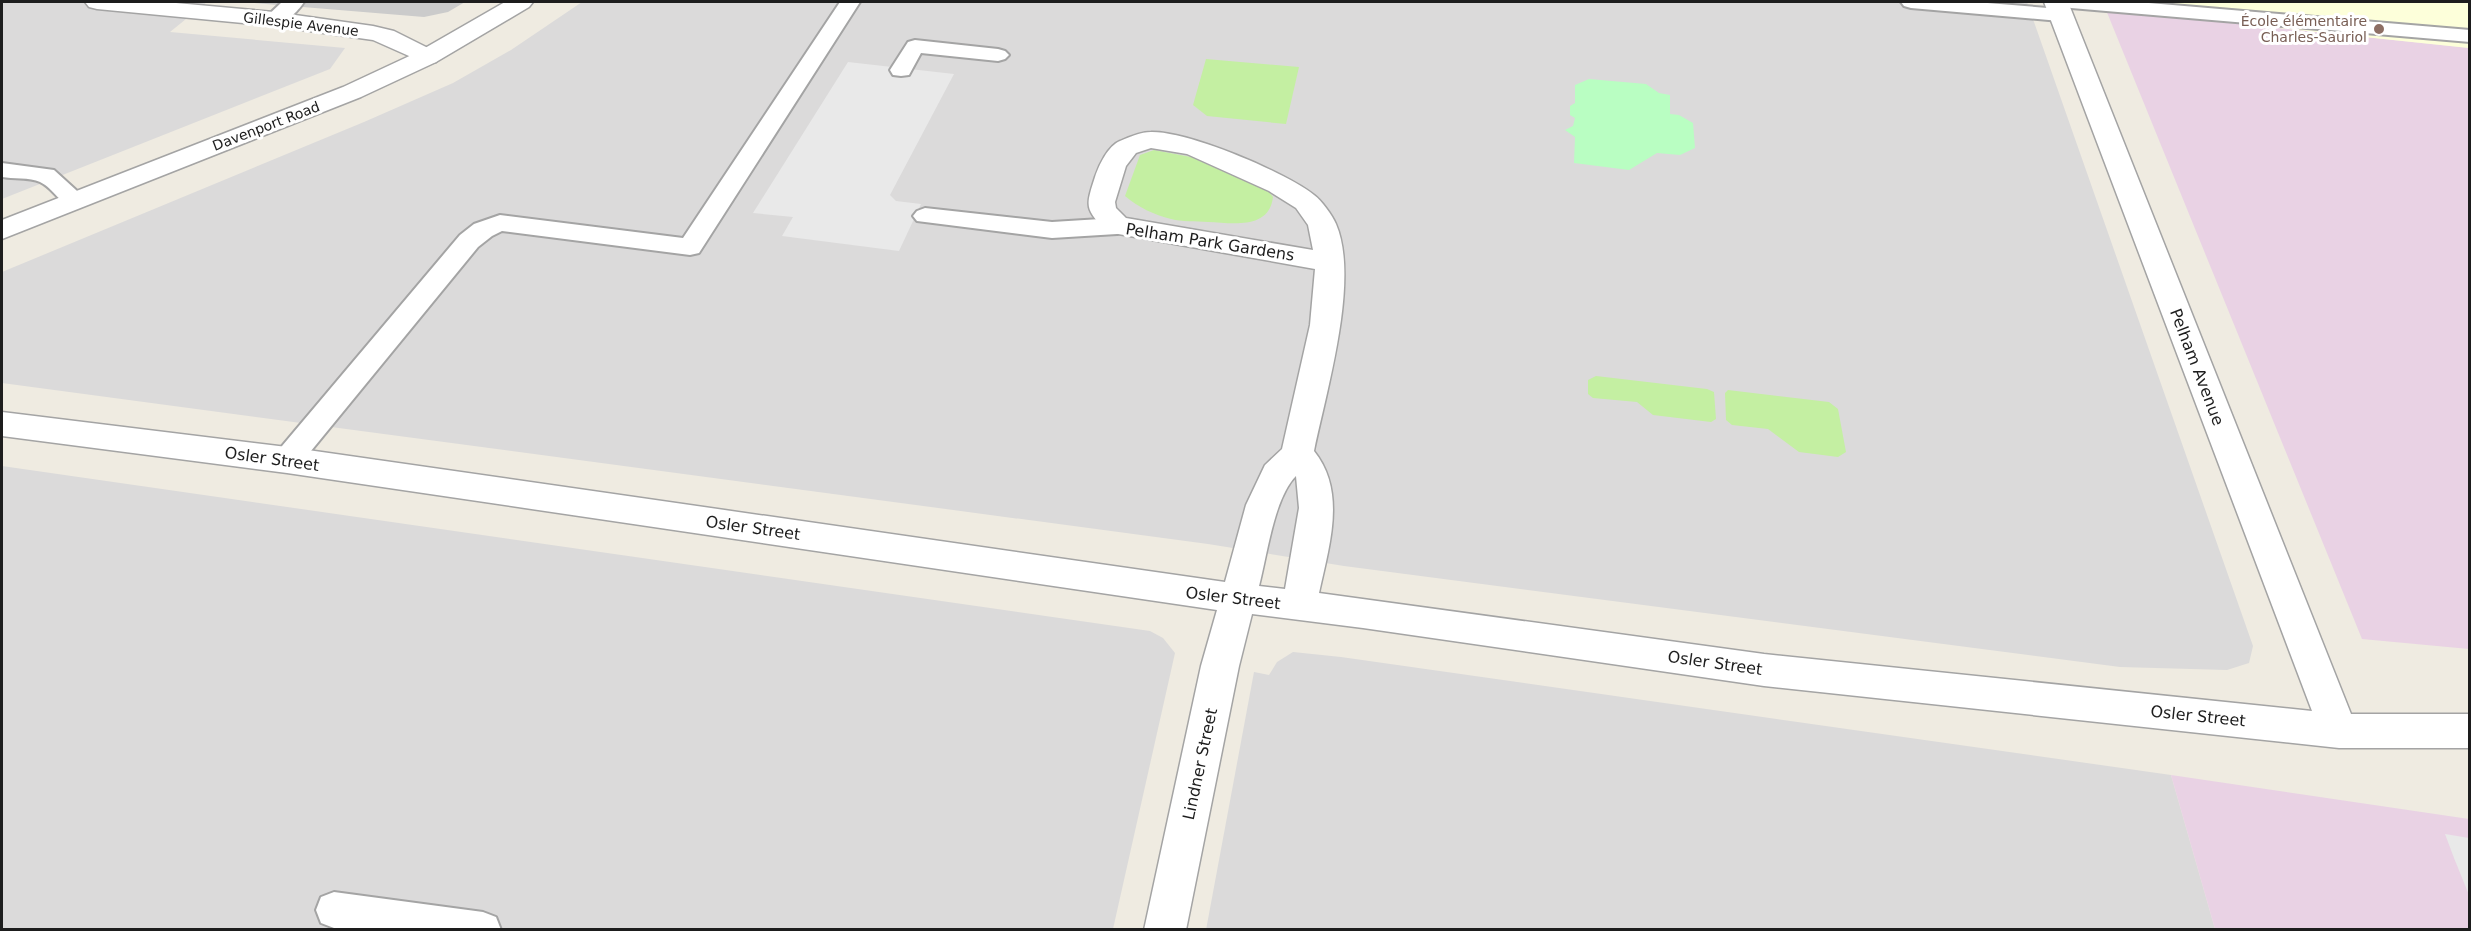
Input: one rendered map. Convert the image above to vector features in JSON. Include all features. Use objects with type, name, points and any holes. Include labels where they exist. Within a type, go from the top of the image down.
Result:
[{"type":"street","name":"Gillespie Avenue","points":[[97,2],[274,19],[373,33],[385,36],[428,57]]},
{"type":"street","name":"Davenport Road","points":[[2,230],[352,92],[428,57],[521,2]]},
{"type":"street","name":"Pelham Avenue","points":[[2062,6],[2339,731]]},
{"type":"street","name":"Pelham Park Gardens","points":[[1297,454],[1325,325],[1330,262],[1322,224],[1306,202],[1279,185],[1206,153],[1166,141],[1149,140],[1127,147],[1113,164],[1101,202],[1103,211],[1117,226],[1330,262]]},
{"type":"street","name":"Osler Street","points":[[2,424],[287,460],[1239,599],[1764,670],[2339,731],[2469,732]]},
{"type":"street","points":[[1239,599],[1266,496],[1277,474],[1297,454],[1309,468],[1315,483],[1315,520],[1299,606]]},
{"type":"street","name":"Lindner Street","points":[[1165,930],[1220,666],[1239,599]]},
{"type":"lane","points":[[274,19],[294,2]]},
{"type":"lane","points":[[287,460],[469,241],[483,230],[500,224],[690,247],[850,2]]},
{"type":"lane","points":[[1911,2],[2062,6],[2469,36]]},
{"type":"lane","points":[[901,70],[915,46],[998,55]]},
{"type":"lane","points":[[2,170],[46,175],[75,200]]},
{"type":"lane","points":[[925,216],[1052,230],[1117,226]]},
{"type":"lane","points":[[334,910],[483,930]]},
{"type":"shaded area","points":[[2,2],[207,2],[170,32],[345,48],[330,69],[2,199]]},
{"type":"shaded area","points":[[243,2],[465,2],[448,12],[424,17]]},
{"type":"shaded area","points":[[582,2],[2027,2],[2253,646],[2249,663],[2227,670],[2120,667],[1344,566],[1208,544],[2,383],[2,272],[453,83],[511,50]]},
{"type":"shaded area","name":"École élémentaire Charles-Sauriol","points":[[2103,2],[2469,2],[2469,48],[2107,10]]},
{"type":"shaded area","points":[[2106,10],[2469,48],[2469,649],[2362,639]]},
{"type":"shaded area","points":[[848,62],[954,74],[890,195],[896,201],[921,204],[899,251],[782,236],[793,217],[753,213]]},
{"type":"shaded area","points":[[2,466],[1150,631],[1163,638],[1175,653],[1113,929],[2,930]]},
{"type":"shaded area","points":[[1293,652],[2171,775],[2215,929],[1206,930],[1254,672],[1269,675],[1277,662]]},
{"type":"shaded area","points":[[2171,775],[2469,819],[2469,929],[2215,929]]},
{"type":"shaded area","points":[[2445,834],[2469,838],[2469,895],[2454,858]]},
{"type":"green space","points":[[1206,59],[1299,67],[1286,124],[1207,116],[1193,105]]},
{"type":"green space","points":[[1589,79],[1646,84],[1659,93],[1670,95],[1670,114],[1679,115],[1693,123],[1695,148],[1680,155],[1657,153],[1629,170],[1574,163],[1575,137],[1565,130],[1573,126],[1575,118],[1570,115],[1570,106],[1575,103],[1575,85]]},
{"type":"green space","points":[[1154,150],[1191,157],[1269,192],[1273,197],[1270,208],[1257,220],[1238,223],[1180,221],[1146,210],[1125,196],[1140,155]]},
{"type":"green space","points":[[1596,376],[1707,389],[1714,392],[1716,419],[1711,422],[1653,415],[1637,402],[1593,398],[1588,394],[1588,380]]},
{"type":"green space","points":[[1728,390],[1829,402],[1838,409],[1846,452],[1838,457],[1799,452],[1768,429],[1732,425],[1726,420],[1725,393]]},
{"type":"place","name":"École élémentaire Charles-Sauriol","points":[[2379,29]]}]
